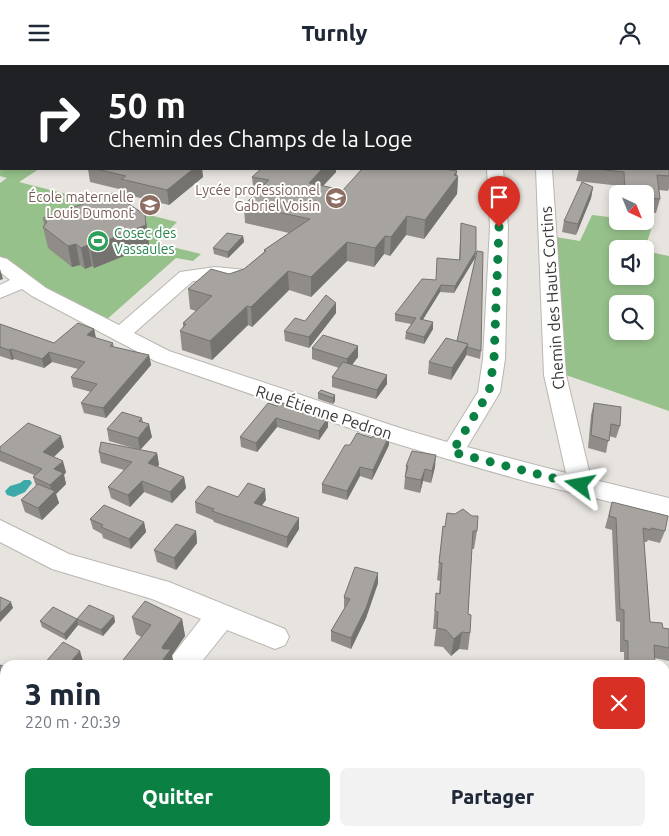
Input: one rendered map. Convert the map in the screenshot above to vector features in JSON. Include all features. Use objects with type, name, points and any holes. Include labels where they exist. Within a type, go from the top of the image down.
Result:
[{"type":"street","points":[[452,452],[489,392],[493,368],[499,227],[495,170]]},
{"type":"street","name":"Chemin des Hauts Cortins","points":[[544,170],[555,375],[558,396],[578,467],[580,485]]},
{"type":"street","name":"Rue Étienne Pedron","points":[[0,263],[38,292],[162,357],[370,427],[452,452],[669,507]]},
{"type":"street","points":[[120,335],[186,276],[209,273],[239,274]]},
{"type":"street","points":[[0,293],[23,281]]},
{"type":"street","points":[[0,530],[61,562],[159,590],[275,637]]},
{"type":"street","points":[[186,660],[222,615]]},
{"type":"green space","points":[[0,170],[37,170],[19,182],[177,222],[156,243],[201,254],[193,261],[176,258],[105,321],[15,273],[0,261],[0,183],[7,178],[0,176]]},
{"type":"green space","points":[[592,215],[609,217],[609,230],[651,230],[648,240],[609,240],[609,285],[654,285],[654,253],[669,256],[669,411],[566,375],[556,237],[580,241]]},
{"type":"water","points":[[24,480],[30,480],[32,483],[25,492],[14,497],[7,495],[5,491],[10,486]]},
{"type":"building","points":[[100,170],[192,170],[167,190],[121,179],[126,176]]},
{"type":"building","points":[[260,170],[321,170],[309,183],[343,190],[361,170],[451,170],[457,171],[454,175],[458,176],[425,220],[407,216],[391,237],[385,236],[375,248],[347,242],[311,277],[288,271],[251,307],[247,306],[210,341],[180,331],[186,324],[183,323],[212,296],[188,289],[211,269],[229,274],[244,269],[266,251],[264,250],[310,219],[244,205],[269,180],[252,177]]},
{"type":"building","points":[[606,170],[669,170],[669,176],[657,175],[660,199],[654,199],[654,185],[625,185],[624,172]]},
{"type":"building","points":[[582,182],[593,187],[578,224],[564,221]]},
{"type":"building","points":[[113,193],[145,215],[146,225],[90,247],[88,245],[81,248],[76,244],[68,246],[43,227],[47,222],[43,218]]},
{"type":"building","points":[[461,223],[476,227],[476,251],[455,286],[441,285],[420,319],[433,322],[424,337],[406,332],[416,318],[395,314],[422,279],[436,280],[437,258],[460,260]]},
{"type":"building","points":[[227,233],[243,236],[228,252],[213,248]]},
{"type":"building","points":[[477,251],[483,252],[481,351],[467,347],[468,344],[457,341]]},
{"type":"building","points":[[326,295],[336,303],[309,337],[284,331],[295,318],[305,321]]},
{"type":"building","points":[[78,323],[94,329],[87,335],[113,343],[110,346],[149,355],[103,408],[81,403],[97,384],[71,377],[85,362],[49,352],[42,359],[0,347],[0,324],[54,343]]},
{"type":"building","points":[[323,335],[358,346],[347,359],[312,348]]},
{"type":"building","points":[[446,338],[468,344],[452,368],[429,362]]},
{"type":"building","points":[[343,362],[387,375],[377,390],[332,377]]},
{"type":"building","points":[[321,390],[335,395],[333,398],[318,393]]},
{"type":"building","points":[[268,403],[277,406],[283,403],[303,410],[306,406],[320,411],[317,415],[328,418],[319,431],[276,418],[256,443],[240,437]]},
{"type":"building","points":[[594,403],[621,407],[620,426],[611,424],[609,441],[591,435]]},
{"type":"building","points":[[122,412],[142,418],[139,421],[149,424],[138,438],[107,429]]},
{"type":"building","points":[[28,423],[61,436],[43,452],[63,461],[54,469],[63,473],[50,485],[33,477],[42,469],[0,451],[0,447]]},
{"type":"building","points":[[376,432],[389,436],[373,470],[360,467],[347,491],[322,484],[345,445],[350,445],[357,433],[372,438]]},
{"type":"building","points":[[101,442],[157,453],[148,463],[184,477],[170,492],[142,481],[128,495],[108,487],[132,462],[99,452]]},
{"type":"building","points":[[412,451],[436,455],[432,471],[425,469],[421,480],[405,477],[408,466],[406,466]]},
{"type":"building","points":[[248,483],[265,489],[254,503],[299,518],[287,537],[212,511],[214,509],[195,502],[208,486],[238,497]]},
{"type":"building","points":[[38,484],[55,491],[38,508],[21,500]]},
{"type":"building","points":[[612,502],[668,516],[665,531],[643,528],[650,622],[662,623],[663,628],[669,629],[669,648],[654,645],[655,660],[628,660],[628,641],[624,640],[624,610],[620,609],[616,518],[609,516]]},
{"type":"building","points":[[104,505],[144,522],[129,539],[101,527],[103,525],[90,519]]},
{"type":"building","points":[[463,509],[472,516],[478,516],[477,531],[473,531],[468,614],[471,615],[470,633],[462,632],[454,639],[446,630],[437,628],[438,612],[435,611],[436,593],[440,594],[442,563],[439,563],[443,526],[445,527],[447,513],[455,514]]},
{"type":"building","points":[[176,524],[196,531],[174,558],[154,550]]},
{"type":"building","points":[[355,567],[378,573],[366,608],[351,638],[331,631],[350,599],[344,597]]},
{"type":"building","points":[[0,597],[11,602],[0,613]]},
{"type":"building","points":[[145,601],[182,619],[162,647],[163,649],[171,649],[163,660],[123,660],[151,625],[132,617]]},
{"type":"building","points":[[89,605],[114,616],[101,630],[77,619]]},
{"type":"building","points":[[53,607],[77,619],[64,634],[40,621]]},
{"type":"building","points":[[63,642],[80,651],[72,660],[47,660]]},
{"type":"place","name":"Lycée professionnel Gabriel Voisin","points":[[336,198]]},
{"type":"place","name":"École maternelle Louis Dumont","points":[[150,205]]},
{"type":"place","name":"Cosec des Vassaules","points":[[98,241]]},
{"type":"route","points":[[499,227],[494,359],[489,392],[452,452],[580,485]]}]
